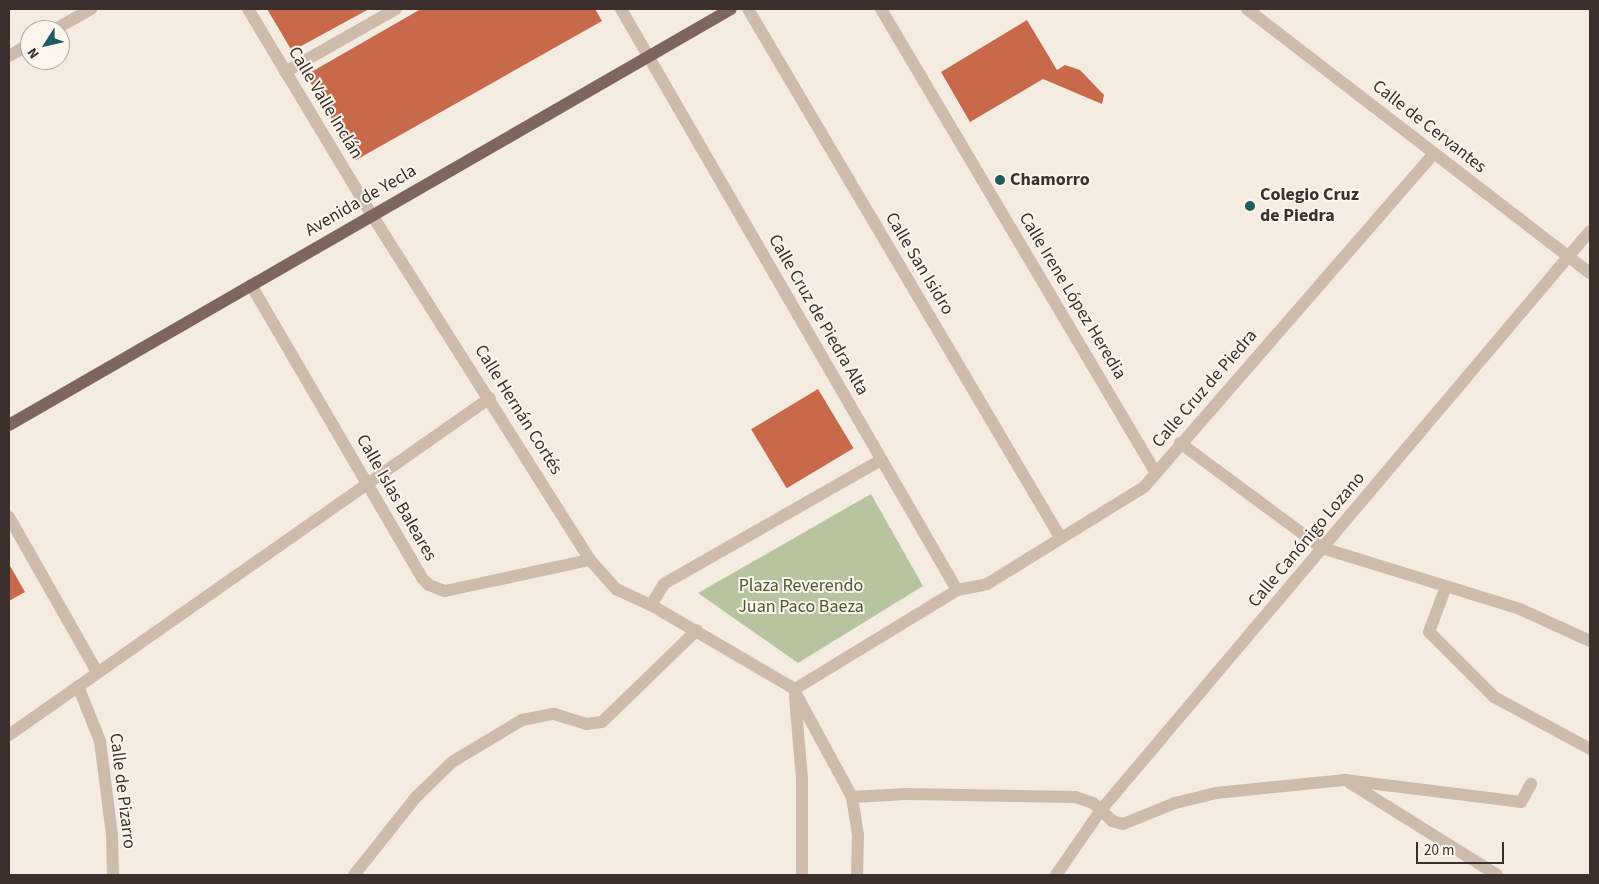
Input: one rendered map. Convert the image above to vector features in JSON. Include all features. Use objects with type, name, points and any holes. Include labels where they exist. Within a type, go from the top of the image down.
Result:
[{"type":"main road","name":"Avenida de Yecla","points":[[9,425],[731,9]]},
{"type":"street","points":[[70,21],[91,9]]},
{"type":"street","name":"Calle Valle Inclán","points":[[248,9],[372,215]]},
{"type":"street","points":[[286,72],[396,9]]},
{"type":"street","name":"Calle Cruz de Piedra Alta","points":[[621,9],[957,590]]},
{"type":"street","name":"Calle San Isidro","points":[[748,9],[1060,537]]},
{"type":"street","name":"Calle Irene López Heredia","points":[[881,9],[1156,473]]},
{"type":"street","name":"Calle de Cervantes","points":[[1247,9],[1590,273]]},
{"type":"street","points":[[9,56],[20,50]]},
{"type":"street","name":"Calle Cruz de Piedra","points":[[957,590],[987,584],[1060,537],[1144,487],[1180,443],[1434,153]]},
{"type":"street","name":"Calle Hernán Cortés","points":[[372,215],[490,398],[590,560],[616,589],[651,605]]},
{"type":"street","name":"Calle Canónigo Lozano","points":[[1056,875],[1101,810],[1590,231]]},
{"type":"street","name":"Calle Islas Baleares","points":[[251,285],[422,578],[436,590],[445,591],[590,560]]},
{"type":"street","points":[[9,735],[490,398]]},
{"type":"street","points":[[1180,443],[1322,548],[1445,589],[1520,609],[1590,641]]},
{"type":"street","points":[[857,875],[858,834],[852,797],[795,691],[697,630],[651,605],[664,584],[881,460]]},
{"type":"street","points":[[9,517],[97,672]]},
{"type":"street","points":[[1445,589],[1429,632],[1494,697],[1590,749]]},
{"type":"street","points":[[795,691],[957,590]]},
{"type":"street","points":[[354,875],[416,797],[452,762],[522,720],[554,714],[586,724],[602,722],[697,630]]},
{"type":"street","name":"Calle de Pizarro","points":[[78,686],[100,740],[112,835],[113,875]]},
{"type":"street","points":[[795,691],[802,779],[802,875]]},
{"type":"street","points":[[1345,780],[1497,875]]},
{"type":"street","points":[[852,797],[907,794],[1075,797],[1093,803],[1112,821],[1123,824],[1175,803],[1216,793],[1345,780],[1521,802],[1531,784]]},
{"type":"green space","name":"Plaza Reverendo Juan Paco Baeza","points":[[871,494],[923,586],[798,663],[698,593]]},
{"type":"building","points":[[267,9],[369,9],[292,51]]},
{"type":"building","points":[[421,9],[595,9],[602,21],[356,160],[306,75]]},
{"type":"building","points":[[1027,20],[1057,70],[1065,65],[1080,70],[1104,95],[1102,104],[1043,79],[970,122],[941,72]]},
{"type":"building","points":[[818,389],[854,448],[787,488],[751,429]]},
{"type":"building","points":[[9,564],[25,592],[9,601]]},
{"type":"place","name":"Chamorro","points":[[1000,180]]},
{"type":"place","name":"Colegio Cruz de Piedra","points":[[1250,206]]}]
